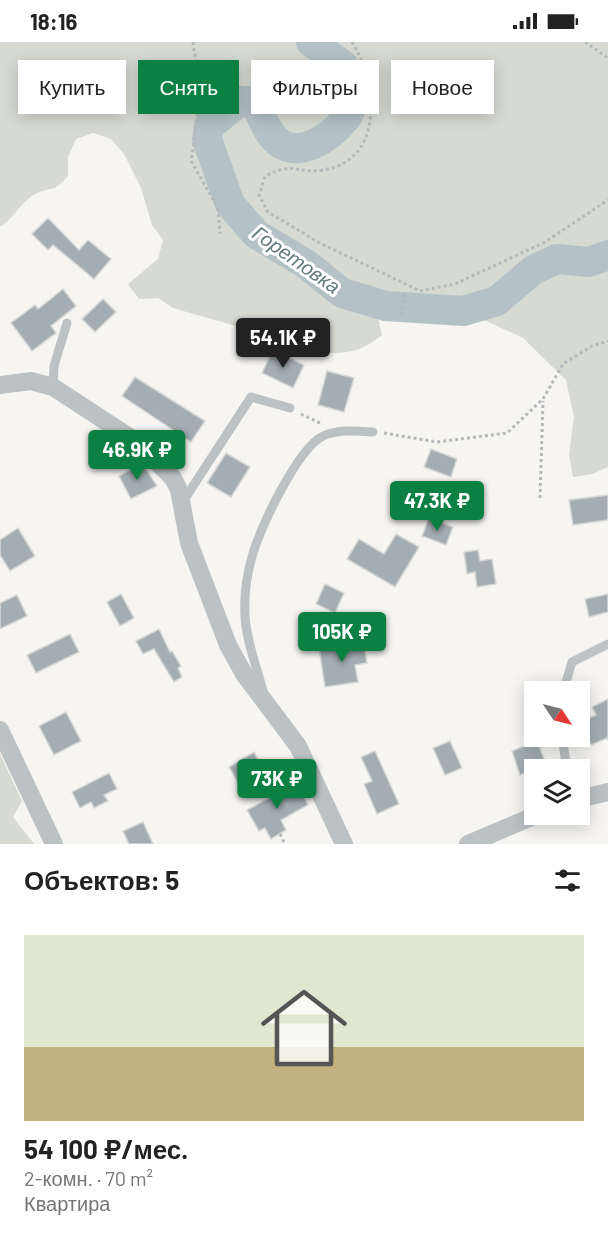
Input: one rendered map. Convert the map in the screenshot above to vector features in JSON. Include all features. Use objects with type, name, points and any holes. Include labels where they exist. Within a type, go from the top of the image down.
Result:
[{"type":"street","points":[[0,385],[31,381],[53,387],[134,440],[173,478],[179,490],[189,543],[228,645],[244,674],[298,746],[344,844]]},
{"type":"street","points":[[0,730],[54,844]]},
{"type":"street","points":[[590,796],[608,792]]},
{"type":"street","points":[[468,844],[524,820]]},
{"type":"lane","points":[[53,387],[54,366],[67,323]]},
{"type":"lane","points":[[181,506],[251,397],[290,408]]},
{"type":"lane","points":[[266,702],[245,617],[251,557],[265,521],[287,479],[310,445],[322,436],[336,432],[373,432]]},
{"type":"lane","points":[[566,681],[572,662],[608,644]]},
{"type":"path","points":[[193,42],[199,82],[197,125],[191,161],[218,208],[220,234]]},
{"type":"path","points":[[352,42],[363,61],[368,78],[368,137],[357,153],[342,163],[322,170],[283,167],[265,176],[260,195],[268,212],[318,242],[420,291],[455,284],[545,242],[608,200]]},
{"type":"path","points":[[585,42],[608,58]]},
{"type":"path","points":[[402,315],[404,293]]},
{"type":"path","points":[[373,432],[437,442],[507,433],[543,399],[563,364],[592,346],[608,341]]},
{"type":"path","points":[[540,498],[543,399]]},
{"type":"path","points":[[290,408],[336,432]]},
{"type":"path","points":[[280,834],[285,844]]},
{"type":"shaded area","points":[[0,42],[608,42],[608,467],[592,474],[573,477],[569,454],[574,417],[566,380],[523,338],[486,321],[378,318],[382,335],[376,340],[358,349],[331,353],[173,308],[158,298],[139,299],[128,284],[158,259],[163,240],[152,225],[141,188],[124,154],[111,139],[93,133],[76,139],[68,157],[68,176],[55,188],[41,191],[30,197],[0,227]]},
{"type":"shaded area","points":[[0,754],[22,801],[13,817],[34,844],[0,844]]},
{"type":"building","points":[[48,218],[79,250],[88,240],[111,259],[94,279],[53,245],[48,250],[32,234]]},
{"type":"building","points":[[63,289],[76,306],[51,326],[56,333],[32,351],[11,323],[35,305],[38,309]]},
{"type":"building","points":[[103,299],[116,312],[95,332],[82,319]]},
{"type":"building","points":[[273,350],[304,365],[293,388],[262,373]]},
{"type":"building","points":[[327,371],[354,378],[344,412],[318,405]]},
{"type":"building","points":[[135,377],[205,421],[191,442],[122,396]]},
{"type":"building","points":[[431,449],[457,459],[451,477],[424,467]]},
{"type":"building","points":[[226,453],[250,467],[231,497],[207,483]]},
{"type":"building","points":[[142,463],[157,486],[131,499],[119,476]]},
{"type":"building","points":[[608,495],[608,520],[573,525],[569,500]]},
{"type":"building","points":[[429,518],[453,527],[446,545],[422,536]]},
{"type":"building","points":[[18,528],[35,556],[10,571],[0,555],[0,540]]},
{"type":"building","points":[[396,534],[419,547],[395,587],[347,559],[359,539],[384,554]]},
{"type":"building","points":[[478,550],[480,561],[492,559],[496,584],[477,587],[475,572],[467,574],[464,552]]},
{"type":"building","points":[[325,584],[344,593],[335,613],[316,604]]},
{"type":"building","points":[[121,594],[134,618],[120,626],[107,602]]},
{"type":"building","points":[[608,594],[608,612],[589,617],[585,599]]},
{"type":"building","points":[[17,595],[27,616],[0,629],[0,603]]},
{"type":"building","points":[[159,629],[170,652],[172,651],[181,666],[178,668],[182,677],[174,682],[154,649],[143,654],[136,641]]},
{"type":"building","points":[[70,634],[79,652],[36,673],[27,655]]},
{"type":"building","points":[[363,640],[367,663],[355,665],[358,682],[325,687],[319,648]]},
{"type":"building","points":[[608,699],[608,740],[607,738],[591,745],[590,718],[596,715],[592,707]]},
{"type":"building","points":[[66,712],[81,741],[54,755],[39,726]]},
{"type":"building","points":[[450,741],[462,768],[445,775],[433,748]]},
{"type":"building","points":[[524,746],[539,747],[544,759],[524,759],[524,773],[520,775],[512,751]]},
{"type":"building","points":[[375,751],[399,804],[377,814],[364,784],[372,781],[361,757]]},
{"type":"building","points":[[254,752],[265,772],[240,786],[229,767]]},
{"type":"building","points":[[109,773],[117,789],[104,795],[108,801],[94,808],[91,802],[80,808],[72,792]]},
{"type":"building","points":[[296,783],[308,805],[281,820],[286,830],[271,839],[265,828],[259,831],[247,810]]},
{"type":"building","points":[[143,822],[153,844],[129,844],[123,831]]},
{"type":"waterway","name":"Горетовка","points":[[311,42],[343,65],[357,92],[346,118],[332,133],[302,148],[283,145],[271,134],[253,101],[240,101],[209,126],[207,139],[230,204],[256,234],[306,264],[342,293],[386,306],[463,311],[497,301],[533,270],[557,259],[589,262],[608,255]]}]
